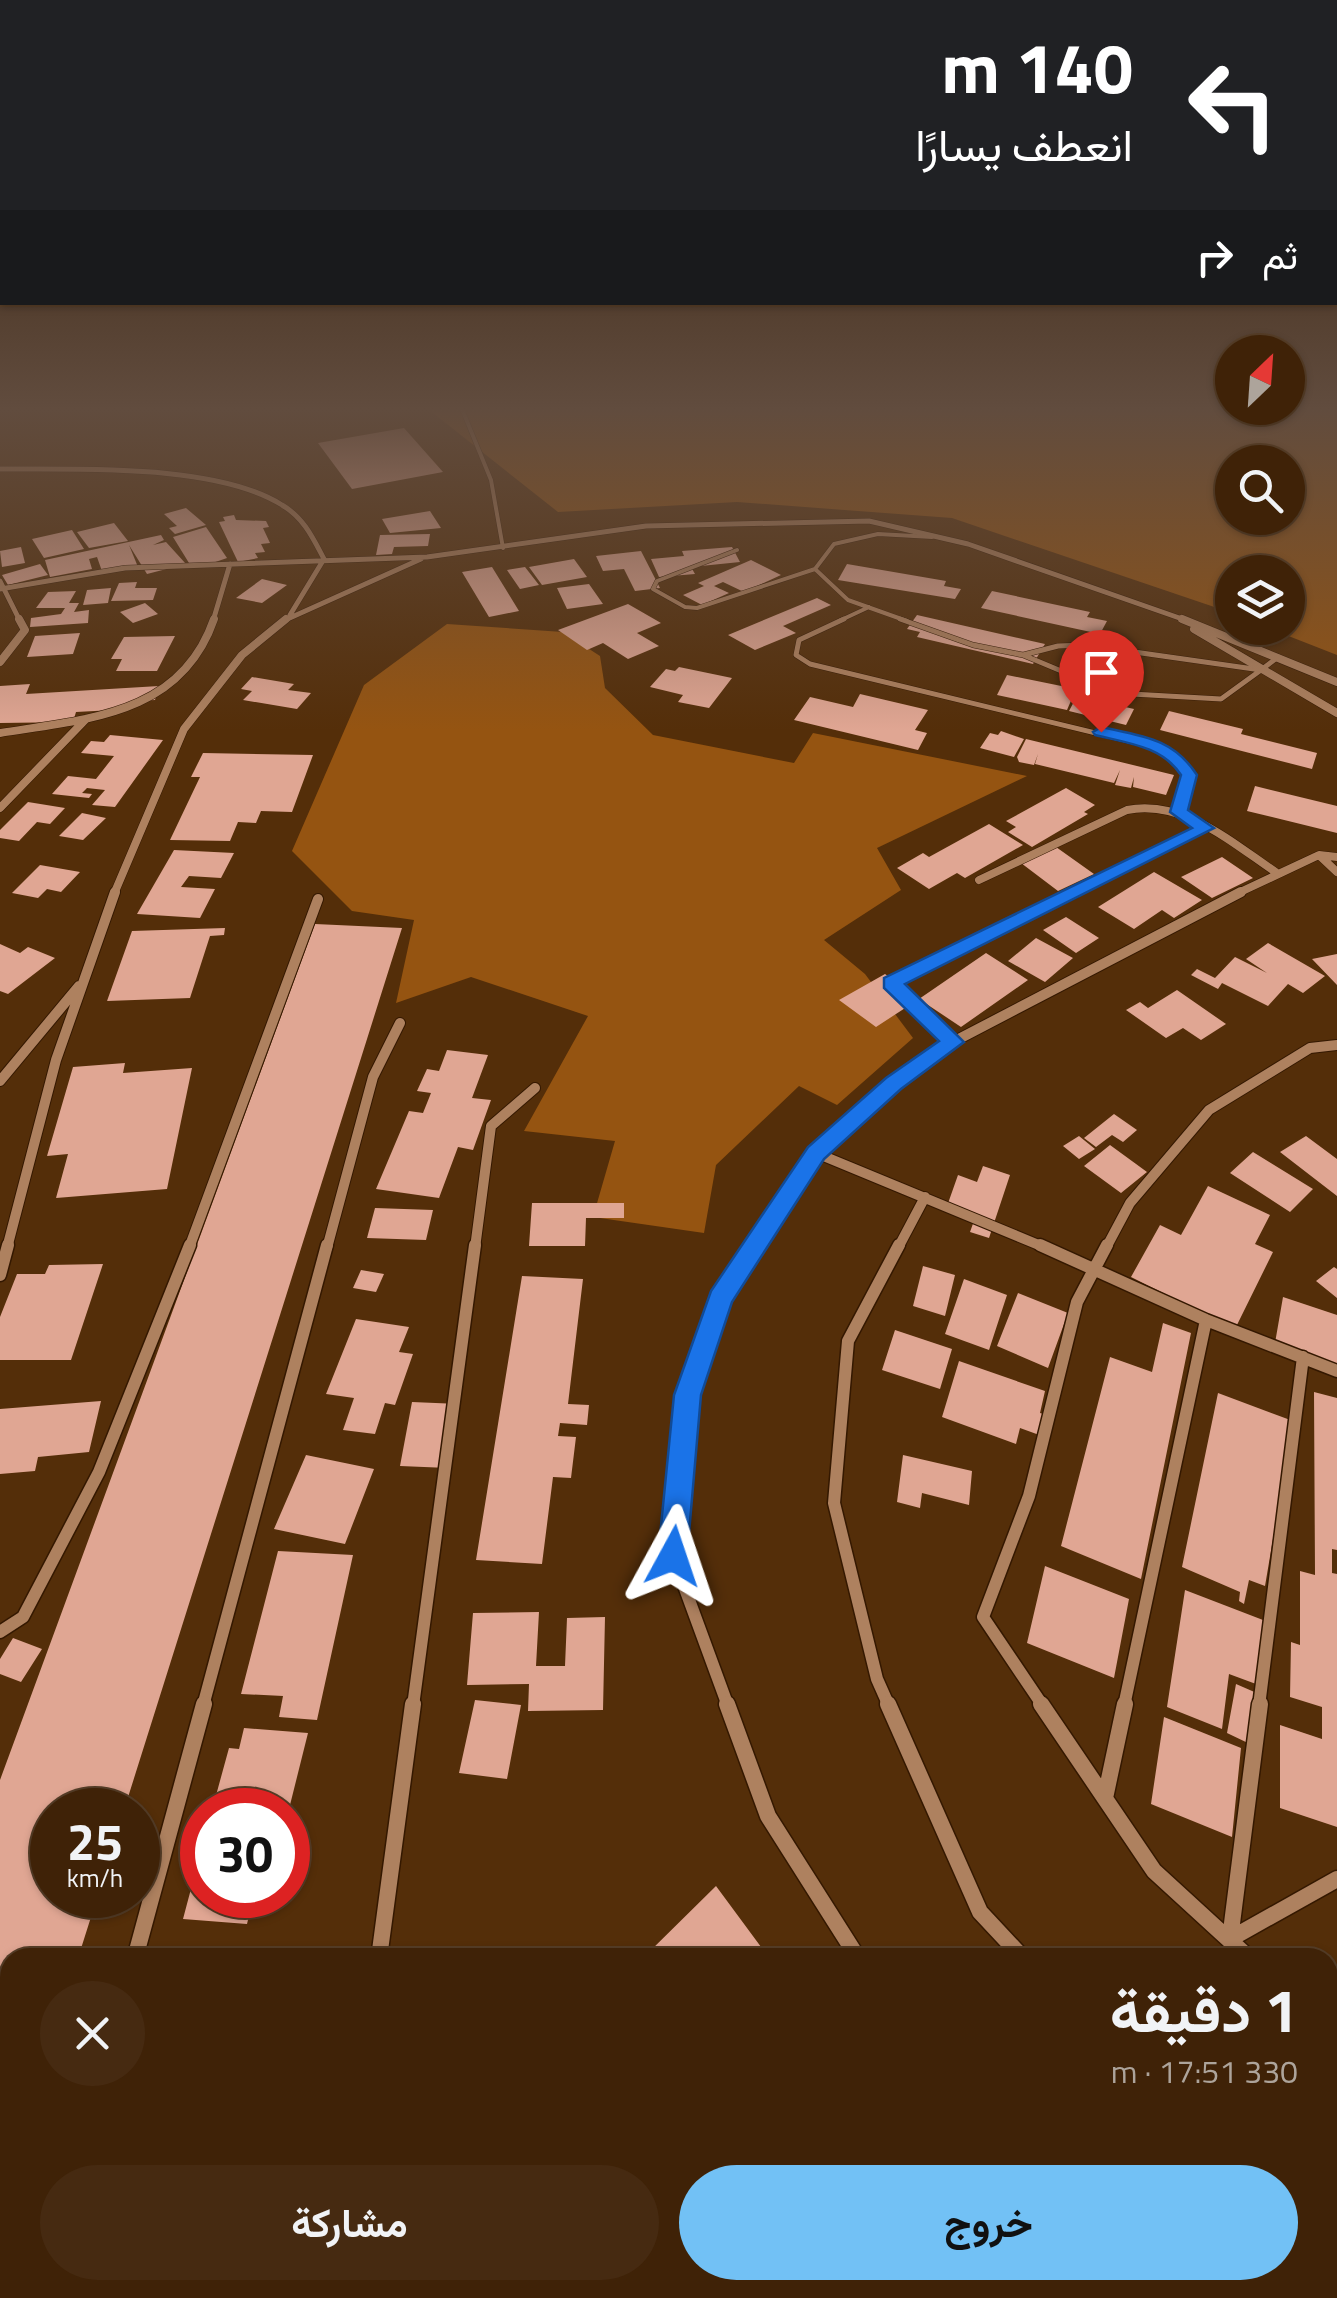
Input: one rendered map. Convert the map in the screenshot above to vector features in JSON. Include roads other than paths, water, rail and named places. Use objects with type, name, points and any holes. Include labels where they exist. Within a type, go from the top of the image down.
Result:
[{"type":"street","points":[[295,516],[304,523],[324,559]]},
{"type":"street","points":[[0,662],[25,630],[2,586],[125,568],[427,557],[646,526],[869,521],[941,538],[1163,610],[1337,713]]},
{"type":"street","points":[[0,1274],[56,1060],[128,856],[184,729],[242,655],[290,616],[427,557]]},
{"type":"street","points":[[290,616],[324,559]]},
{"type":"street","points":[[0,733],[87,718],[144,702],[191,665],[214,614],[230,564]]},
{"type":"street","points":[[1211,635],[1337,682]]},
{"type":"street","points":[[0,808],[87,718]]},
{"type":"street","points":[[979,880],[1134,808],[1151,806],[1179,812],[1277,873]]},
{"type":"street","points":[[953,1042],[891,983],[1206,828]]},
{"type":"street","points":[[1319,855],[1337,872]]},
{"type":"street","points":[[852,1948],[768,1816],[673,1556],[688,1395],[720,1298],[816,1153],[894,1084],[953,1042],[1277,873],[1319,855],[1337,858]]},
{"type":"street","points":[[0,1632],[24,1617],[99,1472],[218,1176],[318,899]]},
{"type":"street","points":[[0,1081],[84,980]]},
{"type":"street","points":[[138,1948],[373,1077],[400,1023]]},
{"type":"street","points":[[1239,1948],[1154,1871],[983,1617],[1028,1496],[1077,1302],[1130,1202],[1210,1110],[1310,1048],[1337,1044]]},
{"type":"street","points":[[380,1948],[490,1126],[535,1088]]},
{"type":"street","points":[[816,1153],[1095,1268],[1206,1320],[1337,1371]]},
{"type":"street","points":[[925,1197],[848,1341],[834,1503],[877,1679],[980,1912],[1013,1948]]},
{"type":"street","points":[[1105,1798],[1206,1320]]},
{"type":"street","points":[[1230,1939],[1303,1357]]},
{"type":"street","points":[[1230,1939],[1337,1879]]},
{"type":"lane","points":[[497,516],[503,548]]},
{"type":"lane","points":[[878,534],[890,526]]},
{"type":"lane","points":[[737,550],[657,580],[653,589],[685,607],[697,608],[814,569],[834,544],[878,534],[941,538]]},
{"type":"lane","points":[[814,569],[848,600],[973,644],[1023,655],[1114,694],[1221,699],[1278,658]]},
{"type":"lane","points":[[869,607],[800,640],[794,650],[796,655],[820,666],[1166,750],[1178,757],[1189,775],[1179,812]]},
{"type":"lane","points":[[1023,655],[1058,646],[1085,646],[1263,670]]}]
